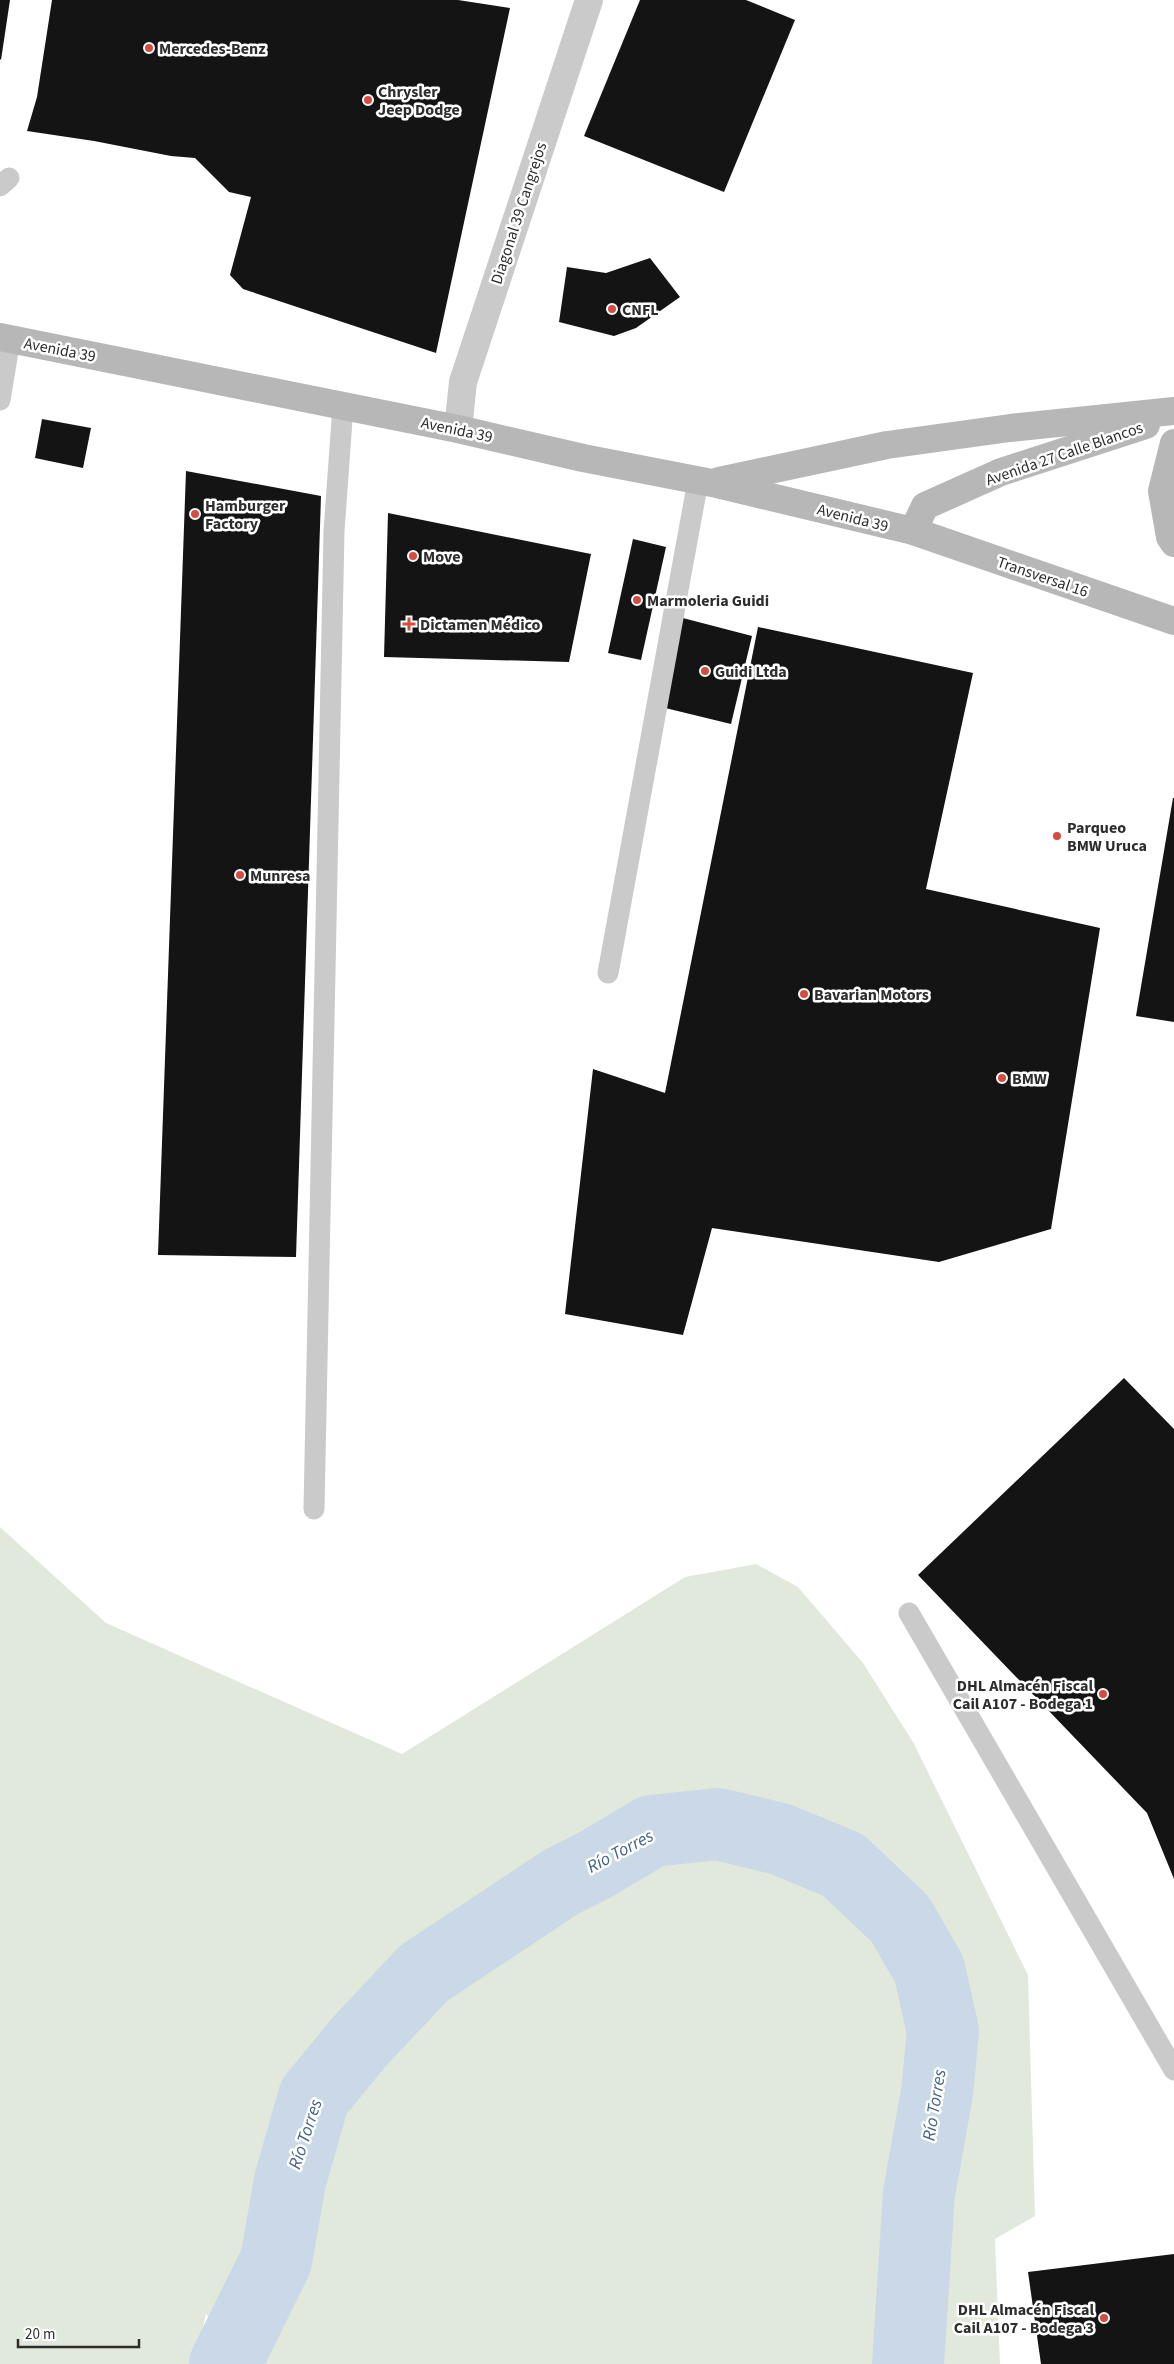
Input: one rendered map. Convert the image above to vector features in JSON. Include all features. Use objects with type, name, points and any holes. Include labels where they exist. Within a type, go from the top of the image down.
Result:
[{"type":"main road","name":"Avenida 39","points":[[5,338],[458,429],[584,458],[705,482],[913,531]]},
{"type":"main road","points":[[705,482],[887,445],[1010,428],[1174,411]]},
{"type":"main road","name":"Avenida 27 Calle Blancos","points":[[913,531],[925,506],[1002,472],[1174,416]]},
{"type":"main road","points":[[1174,443],[1162,491],[1170,537],[1174,543]]},
{"type":"main road","name":"Transversal 16","points":[[913,531],[1174,621]]},
{"type":"street","name":"Diagonal 39 Cangrejos","points":[[458,429],[463,382],[589,0]]},
{"type":"lane","points":[[0,400],[5,338]]},
{"type":"lane","points":[[314,1508],[334,531],[343,406]]},
{"type":"lane","points":[[608,973],[705,482]]},
{"type":"lane","points":[[909,1613],[1174,2070]]},
{"type":"shaded area","points":[[0,1527],[106,1623],[402,1754],[685,1577],[756,1564],[798,1587],[863,1663],[913,1742],[1028,1975],[1035,2216],[995,2239],[1000,2364],[241,2364],[206,2314],[195,2364],[0,2364]]},
{"type":"building","points":[[0,0],[10,0],[1,60],[0,59]]},
{"type":"building","name":"Chrysler Jeep Dodge","points":[[52,0],[458,0],[510,8],[436,353],[243,289],[230,275],[251,197],[229,192],[195,158],[171,156],[94,141],[27,131],[37,97]]},
{"type":"building","points":[[640,0],[746,0],[795,20],[724,192],[584,136]]},
{"type":"building","name":"CNFL","points":[[650,258],[680,297],[636,328],[614,336],[559,322],[567,267],[606,273]]},
{"type":"building","points":[[42,419],[91,428],[83,468],[35,458]]},
{"type":"building","name":"Munresa","points":[[186,471],[321,496],[296,1257],[158,1255]]},
{"type":"building","points":[[388,513],[591,554],[569,662],[384,657]]},
{"type":"building","name":"Marmoleria Guidi","points":[[633,539],[666,547],[641,660],[608,653]]},
{"type":"building","name":"Guidi Ltda","points":[[679,617],[752,636],[731,724],[657,706]]},
{"type":"building","name":"Bavarian Motors","points":[[758,627],[973,673],[926,889],[1100,928],[1051,1229],[939,1262],[712,1228],[683,1335],[565,1314],[593,1069],[665,1093]]},
{"type":"building","points":[[1174,798],[1174,1022],[1136,1016]]},
{"type":"building","name":"DHL Almacén Fiscal Cail A107 - Bodega 1","points":[[1124,1378],[1174,1429],[1174,1879],[1147,1813],[918,1575]]},
{"type":"building","name":"DHL Almacén Fiscal Cail A107 - Bodega 3","points":[[1174,2254],[1174,2364],[1041,2364],[1028,2272]]},
{"type":"waterway","name":"Río Torres","points":[[225,2364],[276,2261],[290,2181],[314,2097],[360,2041],[424,1973],[561,1882],[593,1866],[652,1831],[718,1824],[780,1839],[843,1865],[900,1919],[929,1969],[943,2031],[937,2093],[919,2193],[908,2364]]},
{"type":"place","name":"Mercedes-Benz","points":[[149,48]]},
{"type":"place","name":"Chrysler Jeep Dodge","points":[[368,100]]},
{"type":"place","name":"CNFL","points":[[612,309]]},
{"type":"place","name":"Hamburger Factory","points":[[195,514]]},
{"type":"place","name":"Move","points":[[413,556]]},
{"type":"place","name":"Marmoleria Guidi","points":[[637,600]]},
{"type":"place","name":"Dictamen Médico","points":[[409,624]]},
{"type":"place","name":"Guidi Ltda","points":[[705,671]]},
{"type":"place","name":"Parqueo BMW Uruca","points":[[1057,836]]},
{"type":"place","name":"Munresa","points":[[240,875]]},
{"type":"place","name":"Bavarian Motors","points":[[804,994]]},
{"type":"place","name":"BMW","points":[[1002,1078]]},
{"type":"place","name":"DHL Almacén Fiscal Cail A107 - Bodega 1","points":[[1103,1694]]},
{"type":"place","name":"DHL Almacén Fiscal Cail A107 - Bodega 3","points":[[1104,2318]]}]
